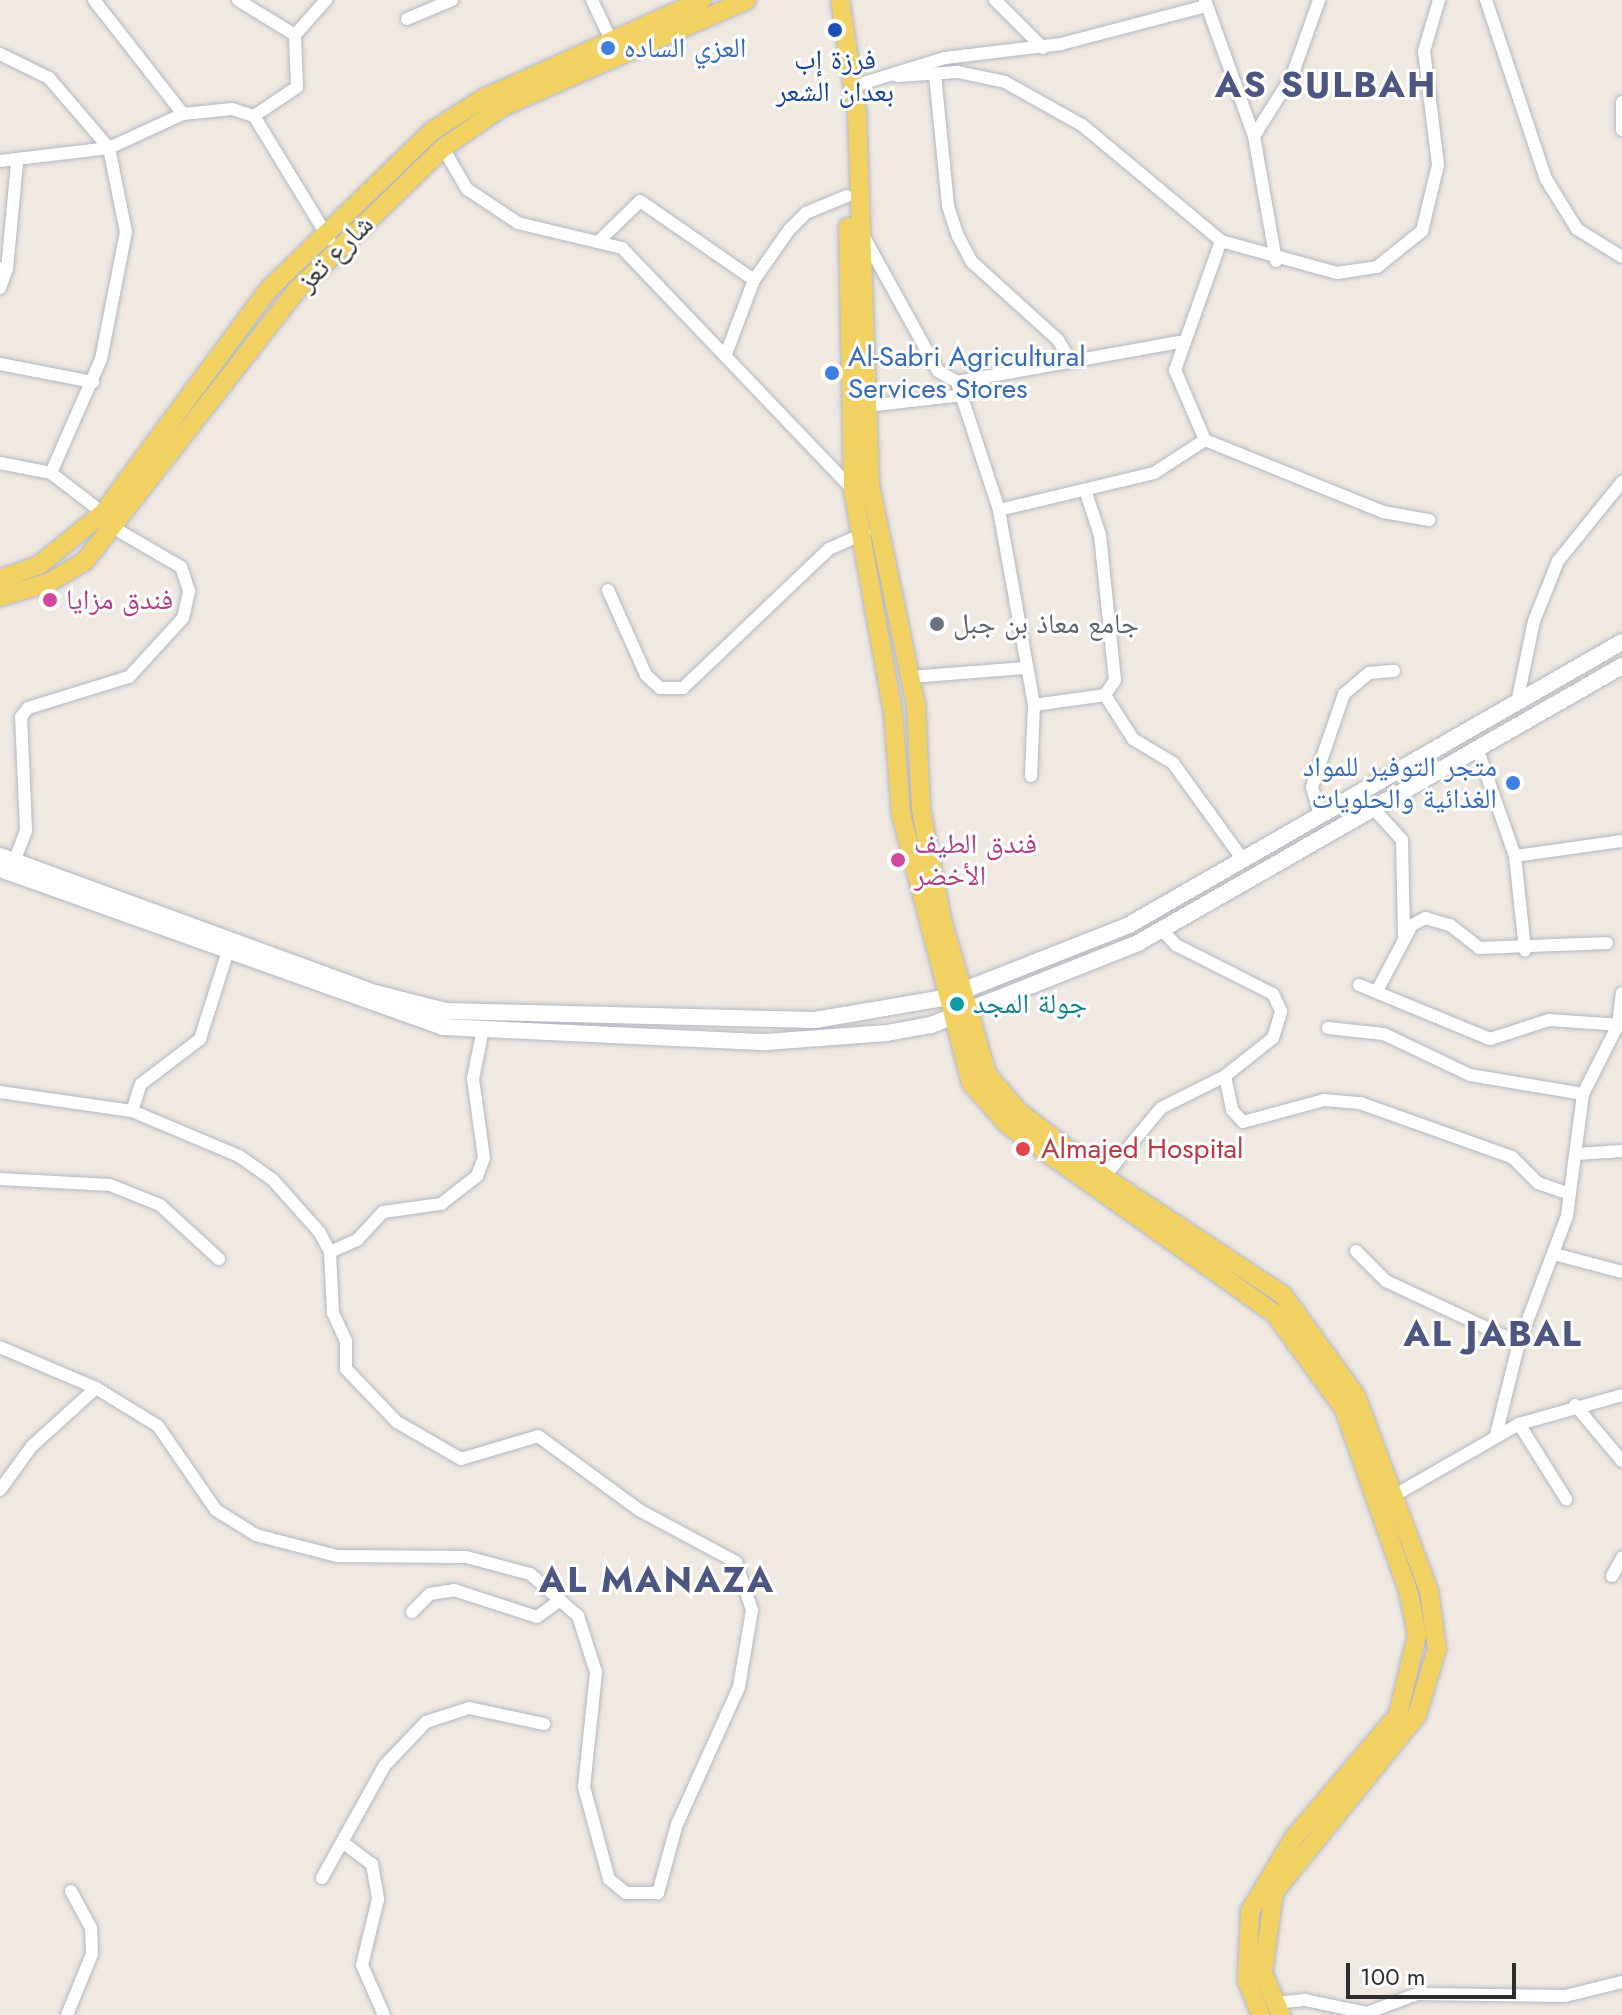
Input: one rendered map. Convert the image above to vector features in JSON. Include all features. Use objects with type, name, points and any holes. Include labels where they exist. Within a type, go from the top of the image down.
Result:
[{"type":"main road","name":"شارع تعز","points":[[0,597],[50,582],[85,561],[108,521],[268,290],[455,115],[610,38],[702,0]]},
{"type":"main road","name":"شارع تعز","points":[[0,579],[39,565],[108,521],[296,291],[443,148],[502,107],[747,0]]},
{"type":"main road","points":[[840,0],[854,86],[870,532],[893,712],[901,814],[957,999],[987,1074],[1000,1093],[1104,1177],[1283,1295],[1356,1396],[1429,1591],[1437,1649],[1417,1715],[1274,1892],[1263,1973],[1273,2011]]},
{"type":"main road","points":[[854,86],[845,116],[853,490],[870,532],[910,677],[921,809],[957,999],[949,1018],[971,1083],[1008,1125],[1275,1314],[1344,1409],[1397,1545],[1417,1635],[1410,1680],[1372,1754],[1293,1839],[1250,1911],[1247,1981],[1273,2011]]},
{"type":"main road","points":[[957,999],[1129,925],[1622,642]]},
{"type":"main road","points":[[5,862],[227,954],[396,1014],[483,1028],[815,1020],[957,999],[1138,943],[1622,666]]},
{"type":"main road","points":[[1534,693],[1544,710]]},
{"type":"main road","points":[[5,862],[375,993],[446,1011],[766,1042],[887,1033],[949,1018]]},
{"type":"main road","points":[[1129,925],[1138,943]]},
{"type":"street","points":[[94,0],[183,114]]},
{"type":"street","points":[[238,0],[295,35]]},
{"type":"street","points":[[0,161],[17,164],[109,148],[183,114],[208,108],[254,116],[297,87],[295,35],[326,0]]},
{"type":"street","points":[[407,19],[452,0]]},
{"type":"street","points":[[592,0],[610,38]]},
{"type":"street","points":[[995,0],[1043,48]]},
{"type":"street","points":[[1254,136],[1292,76],[1319,0]]},
{"type":"street","points":[[897,76],[979,73],[1082,125],[1221,241],[1276,261],[1337,273],[1377,267],[1422,231],[1438,165],[1424,51],[1439,0]]},
{"type":"street","points":[[1486,0],[1546,179],[1577,229],[1622,257]]},
{"type":"street","points":[[854,86],[897,76],[945,58],[1043,48],[1206,2],[1254,136],[1276,261]]},
{"type":"street","points":[[0,67],[0,54],[49,78],[109,148],[126,232],[93,382],[51,473]]},
{"type":"street","points":[[935,75],[958,236],[972,262],[1069,358]]},
{"type":"street","points":[[1622,102],[1622,130]]},
{"type":"street","points":[[254,116],[336,251]]},
{"type":"street","points":[[443,148],[467,189],[518,223],[622,248],[853,490]]},
{"type":"street","points":[[0,288],[17,164]]},
{"type":"street","points":[[726,354],[754,280],[806,213],[847,196]]},
{"type":"street","points":[[599,241],[640,201],[754,280]]},
{"type":"street","points":[[861,231],[938,371],[957,382],[999,510],[1034,705],[1031,776]]},
{"type":"street","points":[[1221,241],[1179,342],[1178,390],[1205,440],[1383,512],[1429,520]]},
{"type":"street","points":[[957,382],[1069,358],[1179,342]]},
{"type":"street","points":[[0,364],[93,382]]},
{"type":"street","points":[[867,406],[962,395]]},
{"type":"street","points":[[999,510],[1154,473],[1205,440]]},
{"type":"street","points":[[0,463],[51,473],[108,521],[181,567],[189,591],[183,618],[129,677],[28,708],[21,717],[26,830],[5,862]]},
{"type":"street","points":[[1517,703],[1534,621],[1558,561],[1622,482]]},
{"type":"street","points":[[1034,705],[1105,695],[1115,680],[1100,535],[1085,490]]},
{"type":"street","points":[[608,590],[646,675],[660,688],[683,688],[829,549],[870,532]]},
{"type":"street","points":[[910,677],[1025,668]]},
{"type":"street","points":[[1321,817],[1312,787],[1344,694],[1369,673],[1394,671]]},
{"type":"street","points":[[1105,695],[1133,739],[1173,763],[1244,861]]},
{"type":"street","points":[[1477,748],[1515,856],[1525,950]]},
{"type":"street","points":[[1373,808],[1402,840],[1403,944]]},
{"type":"street","points":[[1515,856],[1622,841]]},
{"type":"street","points":[[1377,991],[1412,925],[1436,917],[1479,948],[1525,950],[1607,943]]},
{"type":"street","points":[[1104,1177],[1161,1108],[1225,1076],[1273,1038],[1281,1011],[1273,994],[1176,945],[1162,930]]},
{"type":"street","points":[[132,1111],[141,1084],[200,1039],[227,954]]},
{"type":"street","points":[[1359,985],[1490,1039],[1549,1020],[1620,1025]]},
{"type":"street","points":[[1496,1435],[1519,1343],[1554,1254],[1570,1194],[1583,1094],[1620,1025],[1622,993]]},
{"type":"street","points":[[330,1252],[357,1240],[383,1212],[441,1204],[477,1176],[484,1158],[473,1079],[483,1028]]},
{"type":"street","points":[[1328,1028],[1384,1034],[1470,1075],[1583,1094]]},
{"type":"street","points":[[1225,1076],[1232,1110],[1243,1122],[1324,1100],[1360,1103],[1512,1157],[1538,1183],[1570,1194]]},
{"type":"street","points":[[0,1092],[132,1111],[206,1138],[273,1180],[330,1252],[346,1369],[397,1422],[461,1459],[538,1436],[639,1510],[736,1562],[752,1610],[739,1687],[677,1824],[658,1893],[646,1897],[609,1879],[584,1787],[596,1672],[578,1616],[530,1574],[466,1557],[337,1556],[256,1535],[216,1510],[158,1426],[96,1388],[0,1347]]},
{"type":"street","points":[[1576,1154],[1622,1151]]},
{"type":"street","points":[[0,1179],[110,1185],[160,1205],[219,1259]]},
{"type":"street","points":[[1356,1251],[1386,1281],[1519,1343]]},
{"type":"street","points":[[1554,1254],[1622,1272]]},
{"type":"street","points":[[0,1490],[32,1446],[96,1388]]},
{"type":"street","points":[[1395,1495],[1519,1424],[1575,1405],[1622,1395]]},
{"type":"street","points":[[1575,1405],[1622,1461]]},
{"type":"street","points":[[1519,1424],[1566,1499]]},
{"type":"street","points":[[1612,1576],[1622,1558]]},
{"type":"street","points":[[412,1612],[430,1594],[454,1590],[537,1617],[560,1600]]},
{"type":"street","points":[[322,1878],[345,1844],[385,1765],[426,1722],[469,1708],[544,1724]]},
{"type":"street","points":[[345,1844],[372,1864],[378,1899],[362,1965],[384,2015]]},
{"type":"street","points":[[67,2015],[92,1954],[91,1928],[71,1891]]},
{"type":"street","points":[[1273,2011],[1305,2000],[1367,2013],[1417,1994],[1565,1996],[1622,1982]]},
{"type":"place","name":"فرزة إب بعدان الشعر","points":[[835,30]]},
{"type":"place","name":"العزي الساده","points":[[608,48]]},
{"type":"place","name":"Al-Sabri Agricultural Services Stores","points":[[832,373]]},
{"type":"place","name":"فندق مزايا","points":[[50,600]]},
{"type":"place","name":"جامع معاذ بن جبل","points":[[937,624]]},
{"type":"place","name":"متجر التوفير للمواد الغذائية والحلويات","points":[[1513,783]]},
{"type":"place","name":"فندق الطيف الأخضر","points":[[898,860]]},
{"type":"place","name":"جولة المجد","points":[[957,1004]]},
{"type":"place","name":"Almajed Hospital","points":[[1023,1149]]},
{"type":"district","name":"AS SULBAH","points":[[1326,85]]},
{"type":"district","name":"AL JABAL","points":[[1493,1334]]},
{"type":"district","name":"AL MANAZA","points":[[657,1580]]}]
